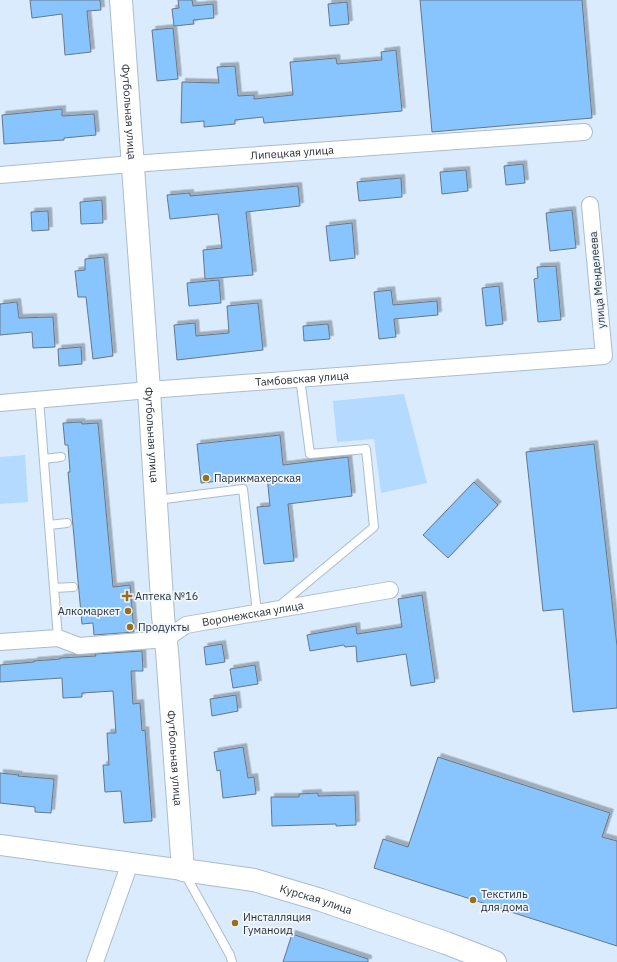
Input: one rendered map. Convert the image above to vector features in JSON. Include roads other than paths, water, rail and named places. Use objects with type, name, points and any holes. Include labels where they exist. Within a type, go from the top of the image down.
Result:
[{"type":"main road","name":"Футбольная улица","points":[[121,0],[149,390],[163,616],[183,870]]},
{"type":"main road","name":"Курская улица","points":[[183,870],[254,880],[321,900],[495,962]]},
{"type":"street","name":"Липецкая улица","points":[[0,176],[132,164],[584,132]]},
{"type":"street","name":"улица Менделеева","points":[[590,204],[604,356]]},
{"type":"street","name":"Тамбовская улица","points":[[0,403],[300,378],[604,356]]},
{"type":"street","name":"Воронежская улица","points":[[166,639],[186,625],[390,590]]},
{"type":"street","points":[[0,642],[58,638],[79,646],[166,639]]},
{"type":"street","name":"Курская улица","points":[[0,845],[183,870]]},
{"type":"street","points":[[95,962],[130,863]]},
{"type":"lane","points":[[275,609],[374,526],[366,450],[310,454],[300,378]]},
{"type":"lane","points":[[39,399],[58,638]]},
{"type":"lane","points":[[44,459],[61,457]]},
{"type":"lane","points":[[156,500],[243,489],[257,612]]},
{"type":"lane","points":[[49,524],[67,523]]},
{"type":"lane","points":[[54,588],[73,587]]},
{"type":"lane","points":[[183,870],[230,955],[232,962]]},
{"type":"place","name":"Парикмахерская","points":[[206,478]]},
{"type":"place","name":"Аптека №16","points":[[127,596]]},
{"type":"place","name":"Алкомаркет","points":[[128,611]]},
{"type":"place","name":"Продукты","points":[[130,627]]},
{"type":"place","name":"Текстиль для дома","points":[[473,900]]},
{"type":"place","name":"Инсталляция Гуманоид","points":[[235,923]]}]
